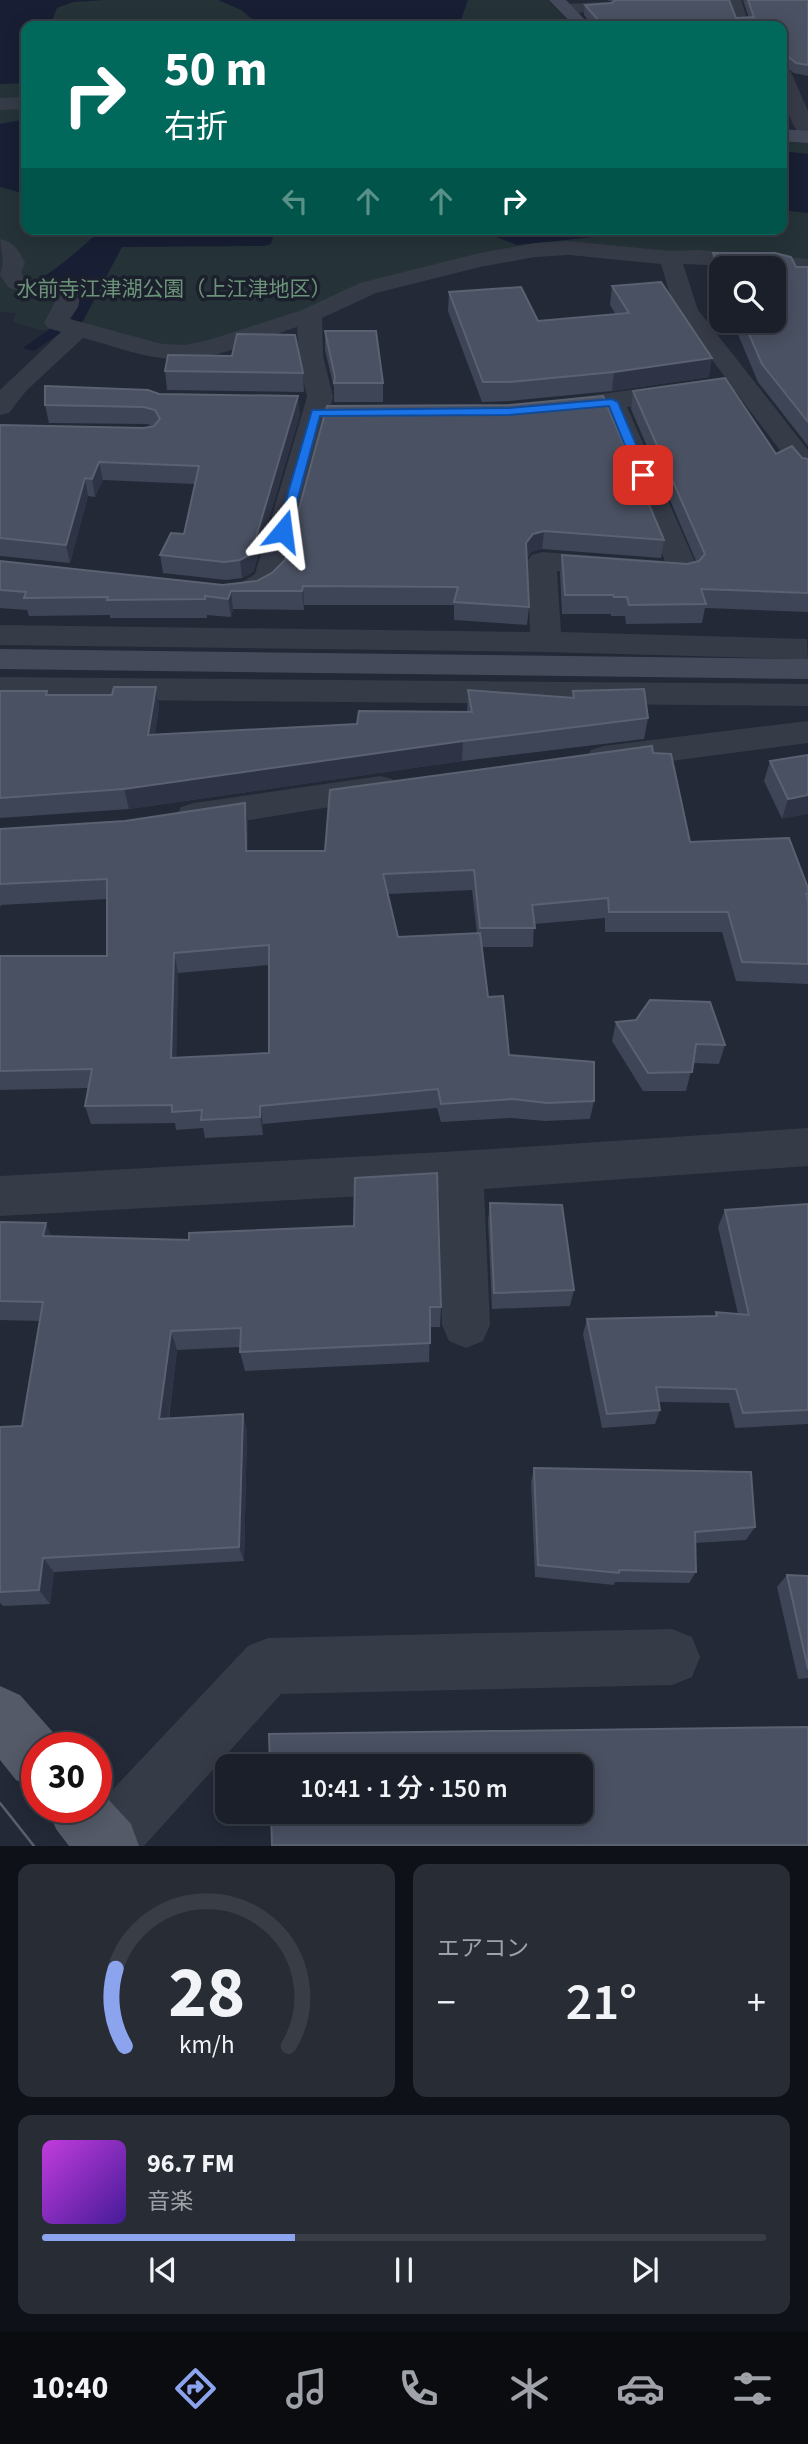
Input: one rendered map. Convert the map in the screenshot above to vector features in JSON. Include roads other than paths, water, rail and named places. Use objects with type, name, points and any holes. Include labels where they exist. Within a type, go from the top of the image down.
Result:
[{"type":"main road","points":[[0,1715],[21,1740]]},
{"type":"street","points":[[733,0],[739,21]]},
{"type":"street","points":[[561,4],[605,6]]},
{"type":"street","points":[[561,4],[578,21]]},
{"type":"street","points":[[787,84],[808,135],[787,135]]},
{"type":"street","points":[[0,104],[21,103]]},
{"type":"street","points":[[0,246],[7,248],[14,264],[10,273],[17,283],[59,292],[68,297],[69,327],[0,407]]},
{"type":"street","points":[[69,327],[161,351],[185,352],[213,347],[310,315],[368,288],[480,260],[535,250],[581,249],[670,258],[722,258],[808,266]]},
{"type":"street","points":[[670,258],[687,311],[806,462]]},
{"type":"street","points":[[199,589],[245,591],[261,586],[269,578],[320,397],[311,369],[308,345],[310,315]]},
{"type":"street","points":[[535,409],[612,402],[742,382]]},
{"type":"street","points":[[546,642],[542,561],[684,571],[612,402]]},
{"type":"street","points":[[0,635],[546,642],[807,649],[808,653]]},
{"type":"street","points":[[0,659],[808,669]]},
{"type":"street","points":[[0,688],[808,695]]},
{"type":"street","points":[[573,762],[808,732]]},
{"type":"street","points":[[156,821],[409,784]]},
{"type":"street","points":[[0,1196],[461,1171],[808,1147]]},
{"type":"street","points":[[461,1171],[467,1325]]},
{"type":"street","points":[[97,1832],[268,1666],[672,1657]]},
{"type":"water","points":[[0,0],[105,0],[73,2],[57,8],[52,21],[21,21],[21,83],[0,84]]},
{"type":"water","points":[[218,0],[468,0],[461,21],[252,21],[241,10]]},
{"type":"water","points":[[21,120],[21,193],[0,187],[0,124]]},
{"type":"water","points":[[787,152],[808,154],[808,213],[787,211]]},
{"type":"water","points":[[96,235],[273,235],[271,244],[265,246],[122,247],[82,323],[60,333],[34,351],[23,348],[67,317],[77,295],[68,289],[38,280]]},
{"type":"water","points":[[491,235],[650,235],[593,237],[517,245]]},
{"type":"tram line","points":[[0,1803],[34,1846]]},
{"type":"park label","name":"水前寺江津湖公園（上江津地区）","points":[[174,289]]}]
